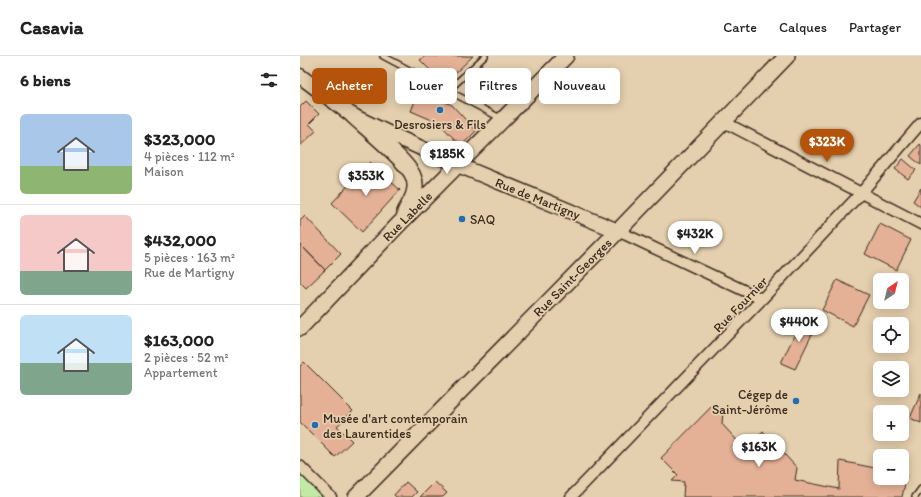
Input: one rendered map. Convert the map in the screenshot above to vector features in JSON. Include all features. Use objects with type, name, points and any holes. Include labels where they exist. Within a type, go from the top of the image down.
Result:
[{"type":"main road","name":"Rue Labelle","points":[[300,328],[398,225],[566,56]]},
{"type":"main road","name":"Rue Saint-Georges","points":[[356,497],[618,231],[787,56]]},
{"type":"main road","name":"Rue de Martigny","points":[[300,76],[354,116],[458,165],[618,231]]},
{"type":"main road","points":[[354,116],[405,165],[414,177],[415,188],[413,198],[398,225]]},
{"type":"street","points":[[724,122],[921,224]]},
{"type":"street","name":"Rue Fournier","points":[[571,497],[762,300],[861,194],[921,123]]},
{"type":"street","name":"Rue de Martigny","points":[[618,231],[762,300]]},
{"type":"street","points":[[300,466],[331,497]]},
{"type":"lane","points":[[382,56],[405,68]]},
{"type":"lane","points":[[457,82],[485,56]]},
{"type":"lane","points":[[457,96],[503,120]]},
{"type":"lane","points":[[915,497],[921,489]]},
{"type":"green space","points":[[300,467],[330,497],[300,497]]},
{"type":"building","points":[[425,56],[473,56],[457,71],[457,68],[428,68],[420,60]]},
{"type":"building","points":[[306,101],[319,114],[309,124],[316,131],[300,146],[300,107]]},
{"type":"building","points":[[414,104],[450,104],[476,131],[461,146],[439,123],[411,111]]},
{"type":"building","points":[[920,144],[921,145],[921,165],[910,156]]},
{"type":"building","points":[[903,159],[916,170],[908,179],[895,169]]},
{"type":"building","points":[[370,162],[400,190],[362,232],[332,203]]},
{"type":"building","points":[[921,188],[921,207],[913,201]]},
{"type":"building","points":[[305,216],[341,254],[325,270],[300,244],[300,221]]},
{"type":"building","points":[[880,224],[911,240],[896,270],[865,254]]},
{"type":"building","points":[[300,244],[325,270],[306,288],[300,282]]},
{"type":"building","points":[[837,280],[869,295],[853,326],[822,310]]},
{"type":"building","points":[[803,317],[817,324],[795,369],[781,363]]},
{"type":"building","points":[[304,362],[353,411],[337,426],[352,441],[335,457],[300,422],[300,366]]},
{"type":"building","points":[[921,393],[921,423],[910,418]]},
{"type":"building","points":[[715,403],[723,411],[722,424],[744,448],[763,431],[797,468],[795,480],[839,489],[840,461],[873,468],[873,485],[905,485],[902,497],[683,497],[684,482],[672,481],[678,475],[661,458]]},
{"type":"building","points":[[406,482],[417,492],[412,497],[396,497],[394,495]]},
{"type":"building","points":[[435,482],[447,493],[443,497],[420,497]]},
{"type":"place","name":"Desrosiers & Fils","points":[[440,110]]},
{"type":"place","name":"SAQ","points":[[462,219]]},
{"type":"place","name":"Cégep de Saint-Jérôme","points":[[796,401]]},
{"type":"place","name":"Musée d'art contemporain des Laurentides","points":[[315,425]]}]
